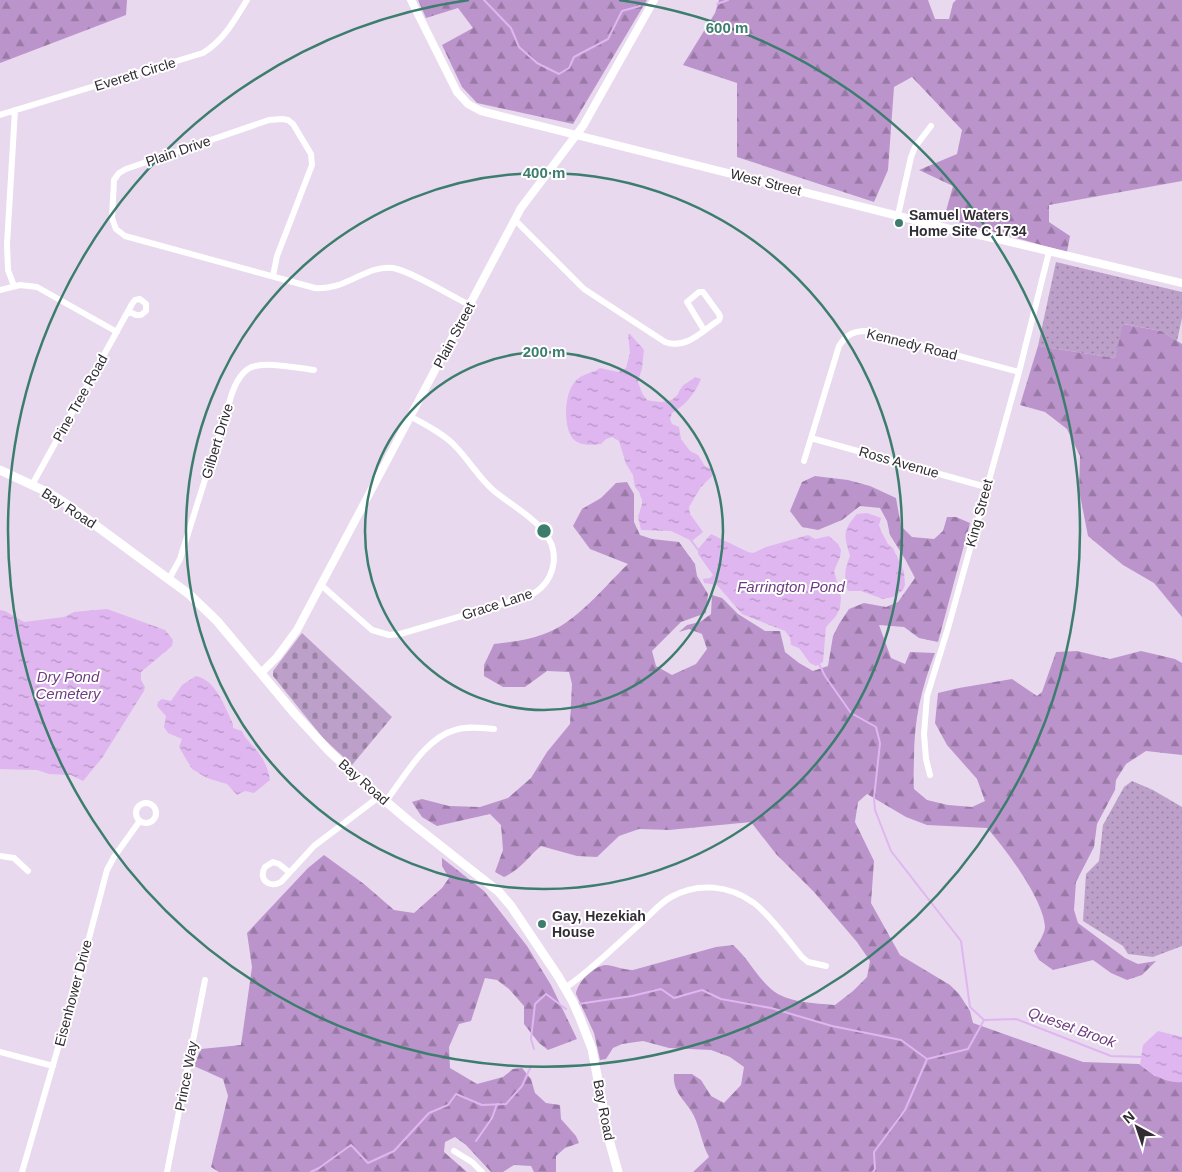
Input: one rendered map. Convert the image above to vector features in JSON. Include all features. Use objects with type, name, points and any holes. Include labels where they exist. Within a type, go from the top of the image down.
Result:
[{"type":"main road","name":"Bay Road","points":[[0,470],[68,505],[189,594],[217,621],[317,740],[383,799],[499,892],[511,906],[565,988],[580,1018],[592,1049],[608,1135],[618,1172]]},
{"type":"street","name":"Everett Circle","points":[[0,115],[203,53],[220,41],[246,0]]},
{"type":"street","name":"West Street","points":[[411,0],[457,92],[468,104],[488,114],[946,228],[1182,283]]},
{"type":"street","name":"Plain Street","points":[[261,673],[277,657],[292,637],[515,220],[528,199],[576,136],[654,0]]},
{"type":"street","points":[[14,286],[8,270],[7,249],[15,110]]},
{"type":"street","name":"Plain Drive","points":[[272,276],[312,165],[311,154],[291,122],[282,119],[269,120],[126,169],[116,177],[112,218],[114,226],[125,236],[307,287],[322,289],[342,285],[380,268],[392,268],[407,273],[470,305]]},
{"type":"street","points":[[898,215],[911,157],[915,147],[931,126]]},
{"type":"street","points":[[515,220],[584,289],[654,337],[665,342],[675,345],[693,339],[719,320],[720,318],[702,291],[689,299],[687,303],[704,330]]},
{"type":"street","name":"King Street","points":[[930,775],[926,759],[924,734],[928,696],[1018,372],[1049,252]]},
{"type":"street","points":[[0,290],[24,284],[37,286],[117,332]]},
{"type":"street","name":"Pine Tree Road","points":[[32,485],[128,311]]},
{"type":"street","name":"Kennedy Road","points":[[804,461],[839,346],[844,338],[858,331],[866,331],[1018,372]]},
{"type":"street","name":"Gilbert Drive","points":[[169,579],[180,559],[230,400],[242,375],[254,366],[266,365],[314,370]]},
{"type":"street","name":"Grace Lane","points":[[321,585],[372,630],[389,635],[400,634],[527,597],[540,589],[550,576],[553,569],[554,554],[550,539],[546,533],[484,481],[448,439],[410,416]]},
{"type":"street","name":"Ross Avenue","points":[[811,438],[986,487]]},
{"type":"street","points":[[290,872],[323,838],[383,799],[427,747],[440,736],[462,728],[494,729]]},
{"type":"street","name":"Eisenhower Drive","points":[[22,1172],[107,870],[140,822]]},
{"type":"street","points":[[0,856],[14,858],[28,871]]},
{"type":"street","points":[[565,988],[599,962],[670,897],[697,888],[715,887],[731,890],[754,903],[802,957],[808,962],[826,966]]},
{"type":"street","name":"Prince Way","points":[[167,1172],[205,980]]},
{"type":"street","points":[[0,1052],[53,1066]]},
{"type":"street","points":[[454,1151],[472,1162],[482,1172]]},
{"type":"green space","points":[[0,0],[127,0],[126,15],[0,63]]},
{"type":"green space","points":[[418,0],[647,0],[573,124],[477,103],[462,87],[442,45],[473,28],[458,8],[426,18]]},
{"type":"green space","points":[[719,0],[928,0],[935,19],[949,19],[953,3],[956,0],[1182,0],[1182,181],[1049,205],[1049,222],[1070,236],[1067,252],[944,218],[953,186],[919,170],[957,154],[962,130],[912,77],[894,87],[888,170],[874,202],[737,157],[737,83],[683,65],[715,13]]},
{"type":"green space","points":[[1056,262],[1182,292],[1182,318],[1177,341],[1161,331],[1124,324],[1115,358],[1038,346]]},
{"type":"green space","points":[[1123,324],[1161,331],[1182,344],[1182,617],[1154,583],[1123,565],[1088,536],[1079,490],[1080,456],[1067,429],[1045,412],[1020,405],[1038,346],[1115,358]]},
{"type":"green space","points":[[815,476],[848,480],[870,486],[896,498],[901,526],[912,537],[934,539],[943,531],[947,517],[956,517],[970,523],[938,642],[919,638],[904,627],[879,625],[891,658],[905,664],[910,652],[935,653],[919,705],[914,744],[914,789],[927,800],[948,805],[972,807],[985,801],[977,779],[947,745],[935,723],[938,693],[1012,679],[1037,696],[1042,692],[1056,652],[1077,651],[1110,659],[1141,651],[1175,659],[1182,663],[1182,755],[1146,751],[1126,764],[1116,780],[1115,790],[1097,824],[1094,847],[1076,882],[1074,910],[1078,923],[1125,958],[1138,964],[1156,961],[1142,975],[1127,980],[1111,973],[1093,960],[1053,970],[1039,960],[1034,951],[1045,927],[1038,903],[1013,861],[987,828],[927,825],[906,817],[867,794],[858,802],[855,822],[874,861],[871,903],[900,955],[950,985],[959,994],[970,1011],[973,1023],[1083,1062],[1139,1064],[1155,1076],[1182,1080],[1182,1172],[693,1172],[709,1157],[694,1116],[675,1086],[674,1074],[692,1074],[701,1080],[711,1096],[724,1103],[741,1085],[744,1067],[730,1057],[711,1050],[669,1048],[643,1041],[622,1044],[613,1048],[606,1059],[600,1060],[594,1033],[576,994],[579,985],[591,972],[601,966],[608,965],[633,970],[716,947],[733,945],[766,984],[778,994],[793,1000],[835,1005],[867,977],[870,961],[857,942],[814,892],[776,854],[751,822],[669,830],[639,829],[619,836],[597,857],[577,856],[541,846],[519,867],[504,877],[495,872],[503,850],[501,825],[490,814],[437,826],[422,817],[412,802],[422,799],[449,806],[480,807],[508,798],[531,778],[547,752],[570,724],[572,684],[569,672],[547,671],[525,687],[503,687],[484,676],[484,665],[494,644],[538,636],[556,629],[567,622],[589,604],[628,564],[590,549],[573,526],[582,509],[601,498],[616,483],[627,482],[634,494],[634,522],[640,535],[652,539],[679,542],[695,564],[697,576],[708,594],[706,613],[681,622],[652,651],[656,666],[672,675],[696,664],[707,649],[702,634],[689,629],[679,632],[687,625],[700,622],[711,614],[712,595],[722,598],[738,614],[765,631],[780,631],[785,652],[799,663],[813,671],[828,666],[833,636],[849,609],[864,603],[886,607],[898,602],[915,578],[890,535],[887,521],[880,508],[860,506],[842,520],[818,530],[802,527],[790,511],[802,482]]},
{"type":"green space","points":[[302,633],[392,717],[352,765],[323,738],[273,676],[273,671]]},
{"type":"green space","points":[[1132,781],[1153,790],[1182,807],[1182,946],[1153,957],[1128,954],[1123,946],[1083,921],[1086,874],[1099,861],[1103,825],[1124,787]]},
{"type":"green space","points":[[324,855],[364,884],[394,910],[414,913],[442,888],[449,878],[442,866],[442,858],[484,891],[527,946],[551,985],[577,1039],[548,1050],[539,1043],[524,1024],[524,1006],[509,989],[497,980],[485,978],[471,1021],[459,1024],[449,1047],[450,1068],[477,1084],[503,1077],[513,1069],[522,1068],[531,1079],[535,1093],[546,1103],[560,1105],[561,1119],[576,1136],[579,1143],[565,1148],[556,1156],[556,1172],[534,1172],[531,1166],[514,1165],[503,1172],[491,1172],[466,1145],[455,1137],[445,1142],[444,1152],[467,1172],[219,1172],[211,1167],[228,1096],[223,1079],[194,1066],[201,1049],[241,1045],[252,967],[247,933],[308,868]]},
{"type":"water","points":[[628,334],[644,350],[638,382],[647,400],[664,402],[671,400],[683,386],[695,377],[701,379],[690,398],[672,413],[670,419],[672,424],[679,427],[681,439],[690,451],[698,455],[705,466],[713,470],[713,475],[701,487],[689,507],[690,514],[703,532],[692,541],[671,531],[641,530],[638,517],[642,500],[635,487],[633,475],[626,464],[619,441],[612,437],[606,439],[601,444],[578,443],[570,435],[568,429],[566,406],[572,386],[583,375],[600,368],[618,372],[626,368],[630,353]]},
{"type":"water","points":[[867,513],[881,518],[879,525],[881,531],[888,544],[893,548],[904,572],[905,585],[903,590],[893,597],[883,599],[861,591],[848,591],[846,586],[845,573],[850,556],[846,538],[847,529],[857,514]]},
{"type":"water","name":"Farrington Pond","points":[[711,534],[753,553],[766,547],[808,535],[815,539],[829,536],[838,544],[841,550],[840,557],[834,571],[841,597],[840,608],[836,616],[826,627],[823,662],[816,666],[810,663],[799,648],[791,645],[790,637],[785,631],[742,614],[717,585],[704,583],[703,579],[710,578],[713,575],[698,554],[698,549]]},
{"type":"water","name":"Dry Pond Cemetery","points":[[107,609],[165,630],[173,640],[172,646],[141,672],[141,680],[145,687],[144,691],[102,758],[83,781],[71,775],[49,774],[37,770],[0,769],[0,610],[24,622],[64,617],[74,612]]},
{"type":"water","points":[[196,676],[214,688],[227,710],[233,728],[242,731],[264,760],[270,780],[254,793],[245,791],[237,795],[227,784],[207,778],[192,769],[179,747],[182,739],[168,733],[164,727],[166,716],[157,706],[158,702],[162,699],[171,701],[182,685]]},
{"type":"water","points":[[1158,1031],[1182,1037],[1182,1082],[1165,1080],[1140,1065],[1143,1045]]},
{"type":"waterway","points":[[484,0],[511,28],[519,47],[537,63],[559,74],[569,68],[574,57],[608,39],[622,11],[640,6]]},
{"type":"waterway","points":[[717,4],[728,0]]},
{"type":"waterway","points":[[690,539],[699,551]]},
{"type":"waterway","points":[[819,664],[825,676],[851,713],[876,727],[880,743],[874,798],[875,810],[891,851],[961,941],[970,1007],[984,1020]]},
{"type":"waterway","points":[[578,1004],[632,996],[661,989],[674,998],[702,990],[721,999],[771,1008],[832,1026],[901,1040],[927,1059]]},
{"type":"waterway","points":[[534,1049],[531,1039],[535,1004],[546,994],[566,1009]]},
{"type":"waterway","name":"Queset Brook","points":[[984,1020],[1016,1019],[1111,1056],[1142,1057]]},
{"type":"waterway","points":[[873,1172],[875,1169],[874,1152],[905,1110],[927,1059],[968,1049],[984,1020]]},
{"type":"waterway","points":[[311,1172],[351,1145],[368,1163],[394,1151],[429,1113],[448,1105],[456,1094],[482,1105],[506,1104],[522,1086],[531,1066]]},
{"type":"waterway","points":[[476,1141],[492,1118],[497,1104]]},
{"type":"place","name":"Samuel Waters Home Site C 1734","points":[[899,223]]},
{"type":"place","name":"Gay, Hezekiah House","points":[[542,924]]}]
